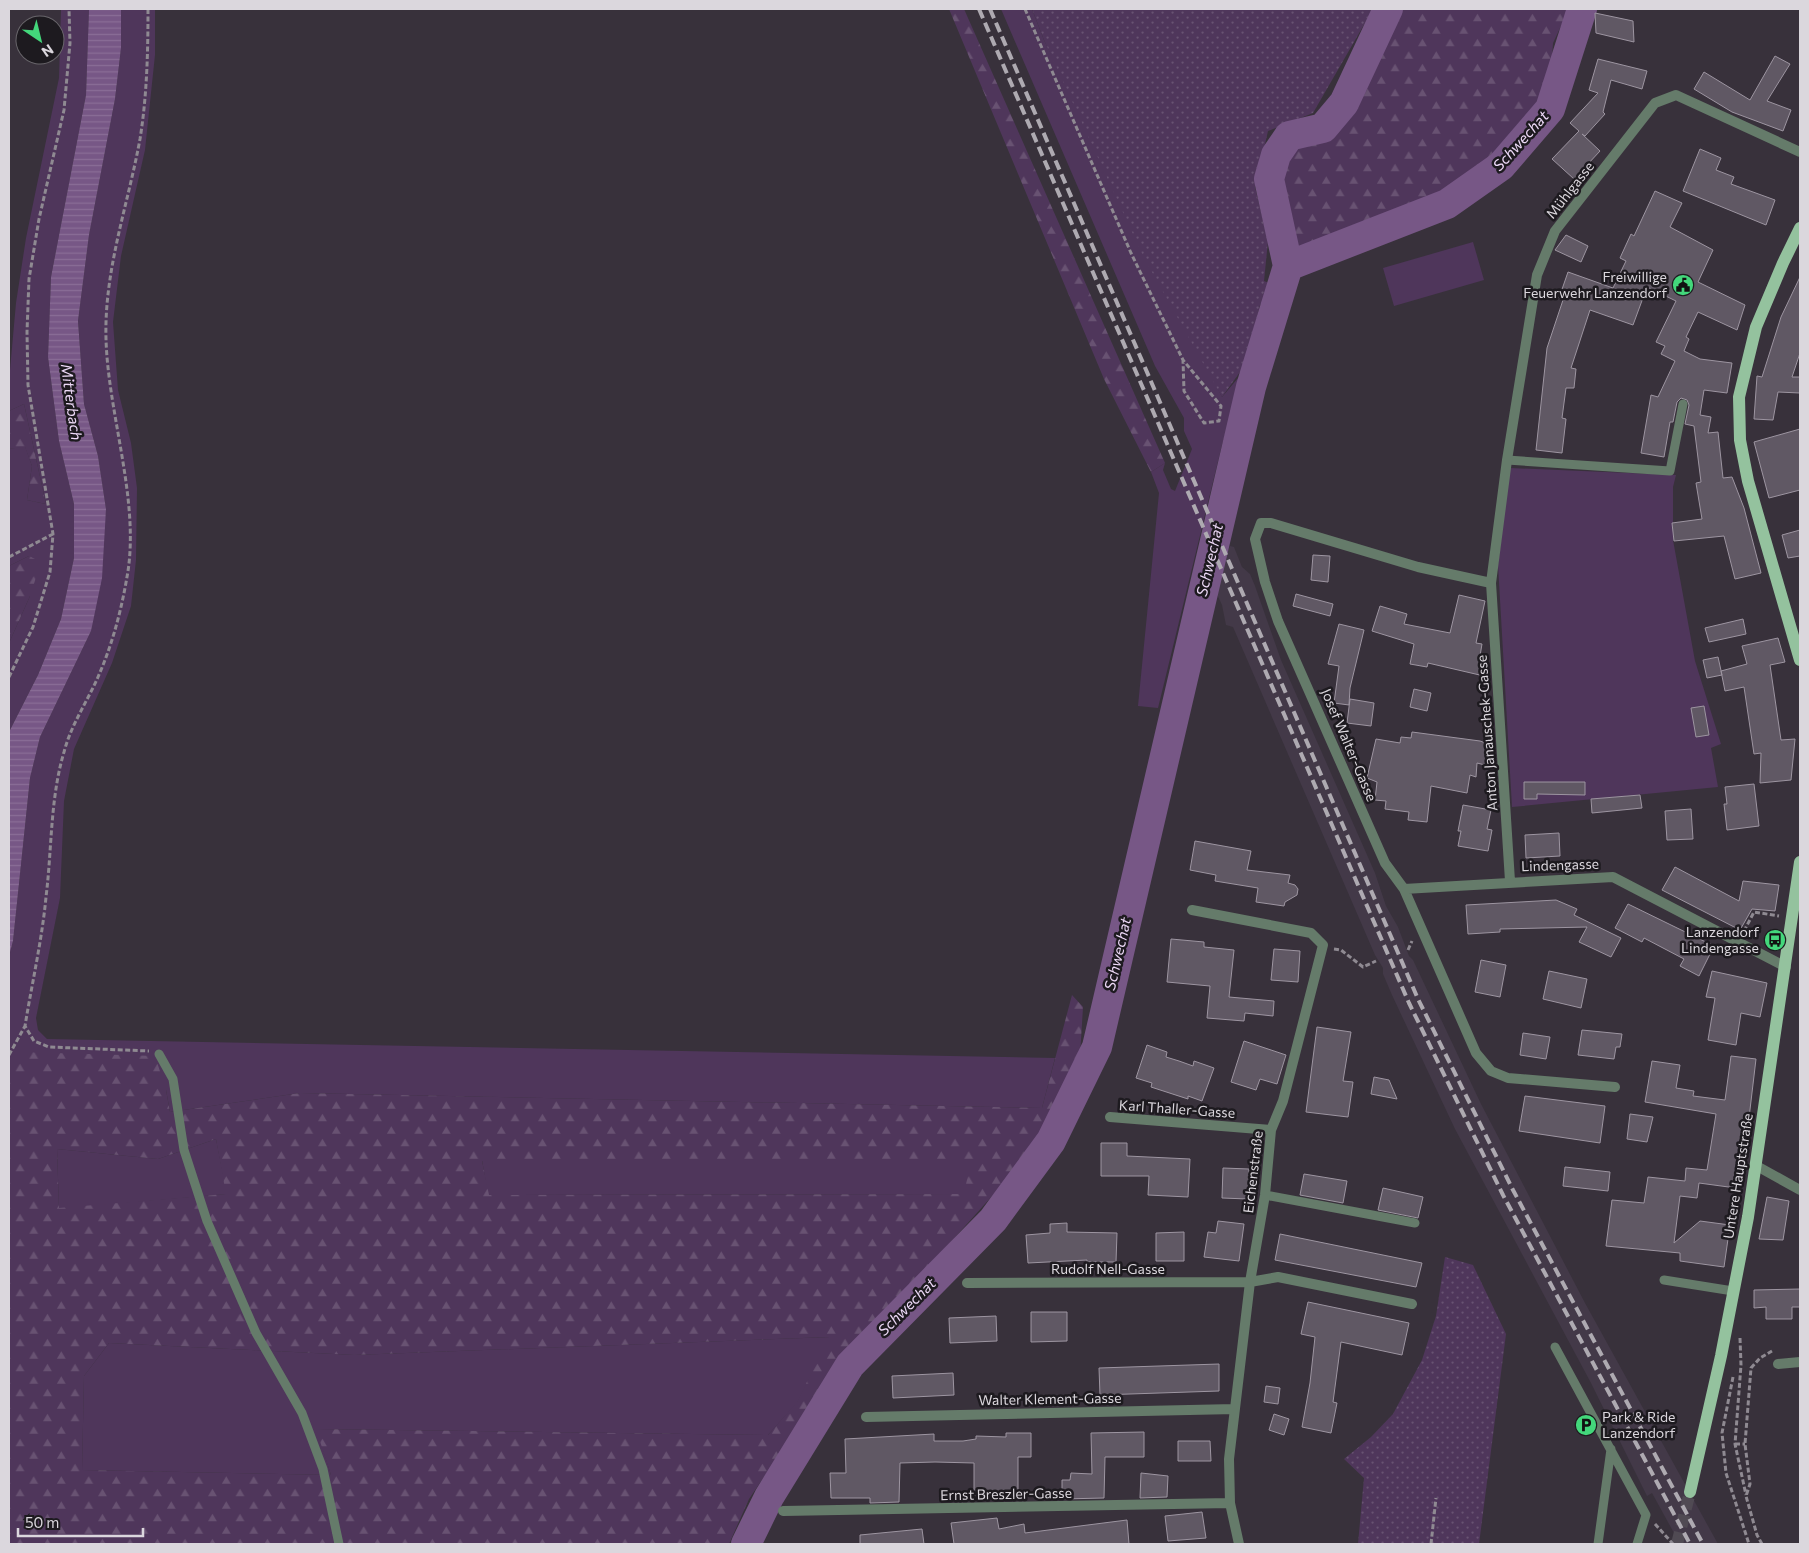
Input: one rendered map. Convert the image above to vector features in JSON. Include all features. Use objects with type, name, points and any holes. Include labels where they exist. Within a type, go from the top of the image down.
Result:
[{"type":"main road","points":[[1800,228],[1783,262],[1756,327],[1740,397],[1740,440],[1748,481],[1800,660]]},
{"type":"main road","name":"Untere Hauptstraße","points":[[1690,1492],[1733,1291],[1756,1165],[1800,862]]},
{"type":"street","name":"Mühlgasse","points":[[1491,583],[1507,460],[1537,275],[1556,231],[1655,103],[1676,95],[1800,152]]},
{"type":"street","name":"Josef Walter-Gasse","points":[[1491,583],[1418,567],[1271,523],[1260,523],[1255,539],[1264,582],[1278,621],[1385,863],[1404,889],[1476,1053],[1491,1071],[1508,1078],[1615,1087]]},
{"type":"street","name":"Anton Janauschek-Gasse","points":[[1491,583],[1510,881]]},
{"type":"street","name":"Lindengasse","points":[[1404,889],[1613,876],[1786,967]]},
{"type":"street","points":[[1192,910],[1311,933],[1323,945]]},
{"type":"street","name":"Eichenstraße","points":[[1239,1544],[1230,1503],[1229,1459],[1250,1282],[1265,1195],[1271,1130],[1283,1100],[1323,945]]},
{"type":"street","name":"Karl Thaller-Gasse","points":[[1110,1118],[1271,1130]]},
{"type":"street","points":[[1756,1165],[1800,1190]]},
{"type":"street","name":"Rudolf Nell-Gasse","points":[[967,1283],[1250,1282],[1278,1277],[1412,1304]]},
{"type":"street","points":[[1778,1364],[1800,1362]]},
{"type":"street","name":"Walter Klement-Gasse","points":[[866,1417],[1235,1409]]},
{"type":"street","name":"Ernst Breszler-Gasse","points":[[782,1511],[1230,1503]]},
{"type":"lane","points":[[1507,460],[1670,471],[1683,404]]},
{"type":"lane","points":[[159,1054],[173,1079],[184,1150],[207,1221],[256,1333],[302,1413],[323,1469],[339,1544]]},
{"type":"lane","points":[[1265,1195],[1415,1223]]},
{"type":"lane","points":[[1664,1280],[1733,1291]]},
{"type":"lane","points":[[1556,1347],[1646,1515],[1638,1544]]},
{"type":"lane","points":[[1598,1544],[1611,1448]]},
{"type":"path","points":[[9,677],[33,626],[50,572],[53,534],[28,385],[26,332],[29,279],[39,219],[64,110],[70,44],[69,9]]},
{"type":"path","points":[[9,1055],[25,1026],[46,898],[52,822],[63,754],[72,728],[98,676],[116,631],[128,568],[129,504],[114,415],[106,338],[111,266],[140,138],[148,46],[148,9]]},
{"type":"path","points":[[1025,9],[1131,254],[1183,360],[1221,406],[1219,421],[1204,423],[1184,392],[1183,360]]},
{"type":"path","points":[[9,557],[53,534]]},
{"type":"path","points":[[1737,942],[1754,912],[1792,919]]},
{"type":"path","points":[[1323,945],[1341,950],[1363,967],[1376,961]]},
{"type":"path","points":[[25,1026],[34,1041],[49,1047],[144,1050],[159,1054]]},
{"type":"path","points":[[1735,1366],[1740,1337],[1741,1365],[1735,1444],[1746,1496],[1757,1535],[1762,1544]]},
{"type":"path","points":[[1746,1496],[1750,1484],[1745,1444],[1751,1368],[1760,1358],[1770,1352],[1778,1351]]},
{"type":"path","points":[[1733,1375],[1722,1433],[1726,1473],[1749,1544]]},
{"type":"path","points":[[1735,1444],[1745,1444]]},
{"type":"path","points":[[1430,1544],[1436,1498]]},
{"type":"path","points":[[1646,1515],[1672,1544]]},
{"type":"shaded area","points":[[1230,546],[1234,547],[1242,567],[1250,574],[1281,660],[1375,873],[1386,906],[1398,927],[1409,956],[1413,960],[1481,1104],[1585,1303],[1718,1544],[1680,1544],[1652,1493],[1647,1496],[1591,1383],[1455,1129],[1392,995],[1383,974],[1383,968],[1375,955],[1233,627],[1226,625],[1222,605],[1214,588]]},
{"type":"green space","points":[[61,9],[89,9],[86,95],[51,277],[48,357],[59,441],[74,504],[74,558],[61,619],[38,675],[9,732],[9,643],[30,596],[29,556],[9,566],[9,449],[25,446],[32,466],[27,500],[46,504],[24,404],[9,411],[9,381],[16,303],[26,238],[59,78],[59,65],[65,65],[65,15],[61,15]]},
{"type":"green space","points":[[121,9],[155,9],[155,55],[145,150],[121,256],[113,322],[118,390],[131,443],[137,488],[136,560],[131,606],[112,663],[74,749],[64,801],[60,898],[36,1018],[38,1030],[47,1039],[1055,1058],[1042,1108],[300,1093],[170,1112],[166,1090],[9,1076],[9,956],[13,941],[30,778],[40,737],[91,631],[106,509],[98,456],[84,404],[78,321],[89,235],[115,99],[121,48]]},
{"type":"green space","points":[[949,9],[964,9],[1165,463],[1151,472],[1104,379]]},
{"type":"green space","points":[[1001,9],[1032,9],[1044,40],[1222,397],[1244,371],[1222,445],[1158,708],[1138,706],[1159,493],[1151,472],[1165,463],[1163,470],[1171,489],[1175,491],[1192,449],[1184,431],[1184,418],[1155,366]]},
{"type":"green space","points":[[1032,9],[1373,9],[1313,113],[1268,131],[1255,187],[1268,241],[1264,281],[1274,285],[1272,295],[1260,305],[1245,365],[1222,397],[1143,256],[1044,40]]},
{"type":"green space","points":[[1375,9],[1569,9],[1553,43],[1549,101],[1499,163],[1445,201],[1296,257],[1272,180],[1290,130],[1322,115]]},
{"type":"green space","points":[[1473,242],[1484,280],[1394,306],[1383,268]]},
{"type":"green space","points":[[24,404],[46,504],[27,500],[32,466],[25,447],[9,449],[9,411]]},
{"type":"green space","points":[[1510,468],[1676,475],[1673,487],[1673,540],[1695,661],[1721,744],[1711,748],[1718,787],[1512,807],[1498,565]]},
{"type":"green space","points":[[29,556],[41,562],[30,596],[9,643],[9,566]]},
{"type":"green space","points":[[1072,995],[1083,1007],[1079,1072],[1039,1144],[839,1366],[749,1499],[729,1544],[9,1544],[9,1076],[21,1052],[155,1056],[166,1090],[170,1112],[300,1093],[1042,1108]],"holes":[[[216,1139],[226,1194],[59,1208],[57,1149],[158,1159]],[[971,1160],[964,1194],[489,1195],[482,1161]],[[829,1337],[797,1402],[768,1435],[316,1429],[331,1475],[82,1470],[84,1376],[109,1343],[354,1355]]]},
{"type":"green space","points":[[216,1139],[227,1194],[59,1209],[57,1149],[158,1159]]},
{"type":"green space","points":[[482,1160],[972,1160],[965,1194],[488,1195]]},
{"type":"green space","points":[[1445,1257],[1473,1265],[1506,1334],[1479,1544],[1358,1544],[1364,1478],[1344,1459],[1371,1437],[1393,1414],[1422,1360],[1436,1316]]},
{"type":"green space","points":[[830,1337],[797,1403],[768,1435],[317,1429],[331,1475],[82,1470],[84,1376],[109,1343],[354,1355]]},
{"type":"water","name":"Mitterbach","points":[[89,9],[121,9],[121,48],[115,99],[89,235],[78,321],[84,404],[98,456],[106,509],[102,578],[91,631],[40,737],[30,778],[13,941],[9,956],[9,732],[38,675],[61,619],[74,558],[74,504],[59,441],[48,357],[51,277],[86,95]]},
{"type":"building","points":[[1595,13],[1633,21],[1634,42],[1596,33]]},
{"type":"building","points":[[1775,56],[1790,64],[1767,101],[1791,110],[1783,131],[1732,112],[1694,89],[1704,72],[1750,100]]},
{"type":"building","points":[[1598,59],[1647,71],[1642,89],[1611,80],[1603,112],[1605,114],[1585,136],[1582,134],[1600,151],[1574,179],[1552,159],[1579,131],[1570,123],[1598,93],[1589,90]]},
{"type":"building","points":[[1700,149],[1721,158],[1716,170],[1734,177],[1731,184],[1775,200],[1766,225],[1683,191]]},
{"type":"building","points":[[1655,191],[1682,203],[1670,227],[1713,250],[1698,282],[1745,305],[1737,330],[1698,312],[1686,337],[1689,339],[1684,351],[1700,359],[1732,363],[1727,393],[1704,390],[1700,415],[1711,417],[1708,433],[1718,432],[1723,478],[1732,477],[1744,508],[1761,573],[1735,579],[1724,536],[1674,541],[1672,523],[1702,519],[1696,483],[1701,482],[1694,426],[1685,424],[1689,405],[1687,400],[1681,398],[1677,402],[1673,422],[1670,422],[1664,457],[1641,453],[1651,395],[1658,397],[1675,361],[1661,354],[1665,346],[1656,342],[1676,301],[1647,287],[1633,325],[1590,310],[1571,368],[1576,369],[1574,388],[1566,388],[1562,418],[1566,419],[1562,453],[1536,450],[1547,348],[1563,300],[1559,298],[1568,272],[1613,288],[1626,261],[1620,258],[1631,234],[1634,236]]},
{"type":"building","points":[[1566,235],[1588,246],[1581,262],[1555,250]]},
{"type":"building","points":[[1800,277],[1800,353],[1792,377],[1800,377],[1800,393],[1778,392],[1773,420],[1754,419],[1757,376],[1762,377],[1781,317]]},
{"type":"building","points":[[1800,429],[1800,490],[1769,498],[1754,442]]},
{"type":"building","points":[[1800,530],[1800,556],[1788,558],[1782,535]]},
{"type":"building","points":[[1313,555],[1330,556],[1328,582],[1311,580]]},
{"type":"building","points":[[1296,594],[1333,604],[1330,616],[1293,606]]},
{"type":"building","points":[[1459,595],[1485,601],[1476,643],[1482,644],[1479,662],[1487,664],[1484,676],[1428,663],[1427,667],[1410,664],[1414,644],[1372,631],[1380,606],[1407,614],[1404,624],[1450,633]]},
{"type":"building","points":[[1743,619],[1746,634],[1709,642],[1705,628]]},
{"type":"building","points":[[1339,624],[1364,630],[1350,688],[1349,705],[1334,703],[1339,666],[1328,664]]},
{"type":"building","points":[[1778,638],[1785,662],[1770,665],[1781,740],[1795,739],[1791,780],[1760,783],[1761,753],[1754,754],[1744,687],[1725,691],[1721,671],[1747,664],[1742,646]]},
{"type":"building","points":[[1718,657],[1722,675],[1707,678],[1703,660]]},
{"type":"building","points":[[1414,689],[1431,693],[1427,711],[1410,707]]},
{"type":"building","points":[[1350,699],[1374,703],[1371,726],[1347,723]]},
{"type":"building","points":[[1704,706],[1709,735],[1696,737],[1691,708]]},
{"type":"building","points":[[1412,732],[1480,741],[1491,745],[1485,765],[1477,763],[1476,777],[1470,775],[1467,793],[1431,786],[1427,822],[1408,820],[1409,812],[1385,809],[1386,801],[1375,800],[1377,782],[1367,778],[1376,739],[1400,743],[1401,737],[1411,738]]},
{"type":"building","points":[[1524,782],[1585,782],[1585,795],[1537,794],[1537,799],[1524,799]]},
{"type":"building","points":[[1754,784],[1759,826],[1727,830],[1724,804],[1727,804],[1725,787]]},
{"type":"building","points":[[1640,795],[1642,808],[1592,813],[1591,799]]},
{"type":"building","points":[[1463,805],[1491,810],[1487,829],[1492,830],[1488,851],[1458,846],[1461,831],[1458,831]]},
{"type":"building","points":[[1691,809],[1693,839],[1667,840],[1665,811]]},
{"type":"building","points":[[1559,833],[1560,856],[1526,858],[1525,835]]},
{"type":"building","points":[[1195,841],[1251,851],[1247,870],[1290,875],[1288,883],[1295,885],[1298,889],[1297,895],[1285,902],[1284,906],[1256,902],[1258,888],[1215,881],[1216,875],[1190,870]]},
{"type":"building","points":[[1675,867],[1739,901],[1743,881],[1779,885],[1775,911],[1752,909],[1740,930],[1662,890]]},
{"type":"building","points":[[1556,900],[1577,909],[1574,915],[1621,938],[1611,957],[1579,942],[1587,927],[1500,929],[1500,932],[1468,934],[1466,905]]},
{"type":"building","points":[[1628,904],[1714,946],[1699,976],[1680,966],[1684,959],[1644,938],[1642,942],[1615,928]]},
{"type":"building","points":[[1171,939],[1204,942],[1204,947],[1234,950],[1229,997],[1274,1001],[1273,1016],[1245,1013],[1244,1021],[1207,1018],[1210,986],[1167,982]]},
{"type":"building","points":[[1274,949],[1300,951],[1298,982],[1271,980]]},
{"type":"building","points":[[1481,960],[1506,965],[1500,997],[1475,992]]},
{"type":"building","points":[[1549,971],[1587,979],[1581,1008],[1543,999]]},
{"type":"building","points":[[1712,971],[1767,983],[1760,1017],[1741,1013],[1736,1045],[1708,1040],[1715,998],[1706,997]]},
{"type":"building","points":[[1317,1027],[1351,1032],[1343,1081],[1353,1082],[1348,1117],[1306,1112]]},
{"type":"building","points":[[1582,1030],[1622,1034],[1620,1047],[1616,1047],[1614,1059],[1578,1055]]},
{"type":"building","points":[[1523,1033],[1550,1037],[1546,1059],[1520,1055]]},
{"type":"building","points":[[1244,1041],[1286,1055],[1277,1084],[1260,1079],[1256,1090],[1231,1082]]},
{"type":"building","points":[[1147,1045],[1167,1052],[1166,1057],[1193,1066],[1194,1061],[1214,1068],[1202,1101],[1188,1096],[1188,1099],[1151,1087],[1152,1083],[1136,1078]]},
{"type":"building","points":[[1731,1056],[1756,1059],[1749,1118],[1747,1117],[1736,1188],[1699,1183],[1697,1198],[1680,1196],[1674,1243],[1700,1221],[1730,1225],[1724,1267],[1680,1261],[1680,1253],[1606,1246],[1612,1200],[1644,1203],[1648,1177],[1685,1181],[1686,1168],[1707,1170],[1716,1114],[1645,1102],[1652,1061],[1680,1065],[1676,1088],[1694,1091],[1693,1096],[1725,1100]]},
{"type":"building","points":[[1374,1077],[1389,1080],[1397,1099],[1371,1094]]},
{"type":"building","points":[[1525,1096],[1605,1106],[1600,1143],[1519,1131]]},
{"type":"building","points":[[1630,1114],[1653,1117],[1647,1142],[1627,1139]]},
{"type":"building","points":[[1101,1143],[1127,1143],[1127,1156],[1190,1159],[1188,1197],[1148,1195],[1149,1176],[1101,1176]]},
{"type":"building","points":[[1565,1167],[1610,1172],[1608,1191],[1563,1186]]},
{"type":"building","points":[[1223,1168],[1249,1169],[1248,1199],[1222,1198]]},
{"type":"building","points":[[1304,1174],[1347,1181],[1343,1203],[1300,1195]]},
{"type":"building","points":[[1383,1188],[1423,1197],[1418,1218],[1378,1210]]},
{"type":"building","points":[[1767,1197],[1789,1201],[1783,1240],[1759,1239]]},
{"type":"building","points":[[1218,1221],[1244,1224],[1239,1261],[1204,1257],[1208,1232],[1216,1233]]},
{"type":"building","points":[[1067,1223],[1067,1232],[1117,1233],[1116,1262],[1087,1262],[1087,1260],[1028,1263],[1026,1235],[1050,1233],[1050,1224]]},
{"type":"building","points":[[1184,1232],[1184,1261],[1156,1261],[1156,1233]]},
{"type":"building","points":[[1280,1234],[1422,1263],[1416,1287],[1275,1260]]},
{"type":"building","points":[[1800,1289],[1800,1307],[1792,1307],[1792,1319],[1766,1319],[1766,1307],[1754,1308],[1754,1290]]},
{"type":"building","points":[[1308,1302],[1409,1323],[1402,1355],[1341,1342],[1333,1402],[1337,1403],[1331,1433],[1302,1427],[1310,1383],[1315,1337],[1301,1334]]},
{"type":"building","points":[[1031,1312],[1067,1312],[1067,1341],[1031,1342]]},
{"type":"building","points":[[996,1316],[997,1341],[950,1343],[949,1318]]},
{"type":"building","points":[[1219,1364],[1219,1391],[1100,1395],[1099,1368]]},
{"type":"building","points":[[953,1373],[954,1395],[893,1398],[892,1376]]},
{"type":"building","points":[[1266,1386],[1280,1388],[1278,1404],[1264,1402]]},
{"type":"building","points":[[1274,1414],[1289,1419],[1284,1435],[1269,1430]]},
{"type":"building","points":[[1144,1432],[1144,1457],[1105,1457],[1104,1498],[1062,1499],[1062,1480],[1070,1480],[1071,1473],[1092,1474],[1091,1433]]},
{"type":"building","points":[[1006,1433],[1031,1433],[1031,1457],[1018,1457],[1018,1496],[974,1495],[974,1463],[935,1462],[900,1463],[899,1502],[870,1503],[870,1498],[831,1498],[830,1473],[846,1473],[845,1439],[934,1434],[934,1441],[963,1441],[976,1439],[976,1436],[1006,1437]]},
{"type":"building","points":[[1178,1441],[1210,1441],[1211,1461],[1178,1461]]},
{"type":"building","points":[[1141,1473],[1168,1476],[1167,1497],[1140,1498]]},
{"type":"building","points":[[1202,1512],[1206,1538],[1168,1541],[1165,1516]]},
{"type":"building","points":[[997,1518],[999,1529],[1024,1524],[1025,1533],[1127,1520],[1129,1544],[954,1544],[951,1523]]},
{"type":"building","points":[[922,1529],[924,1544],[860,1544],[860,1535]]},
{"type":"waterway","name":"Schwechat","points":[[746,1544],[769,1497],[850,1365],[993,1220],[1051,1141],[1097,1047],[1251,387],[1288,266],[1269,179],[1276,155],[1289,136],[1323,128],[1344,103],[1388,9]]},
{"type":"waterway","name":"Schwechat","points":[[1288,266],[1447,204],[1501,166],[1550,109],[1582,9]]},
{"type":"tunnel","points":[[1677,1544],[1690,1492]]},
{"type":"railway","points":[[979,9],[1409,1003],[1503,1195],[1690,1544]]},
{"type":"railway","points":[[990,9],[1418,999],[1513,1190],[1703,1544]]},
{"type":"place","name":"Freiwillige Feuerwehr Lanzendorf","points":[[1683,285]]},
{"type":"place","name":"Lanzendorf Lindengasse","points":[[1775,940]]},
{"type":"place","name":"Park & Ride Lanzendorf","points":[[1586,1425]]}]
